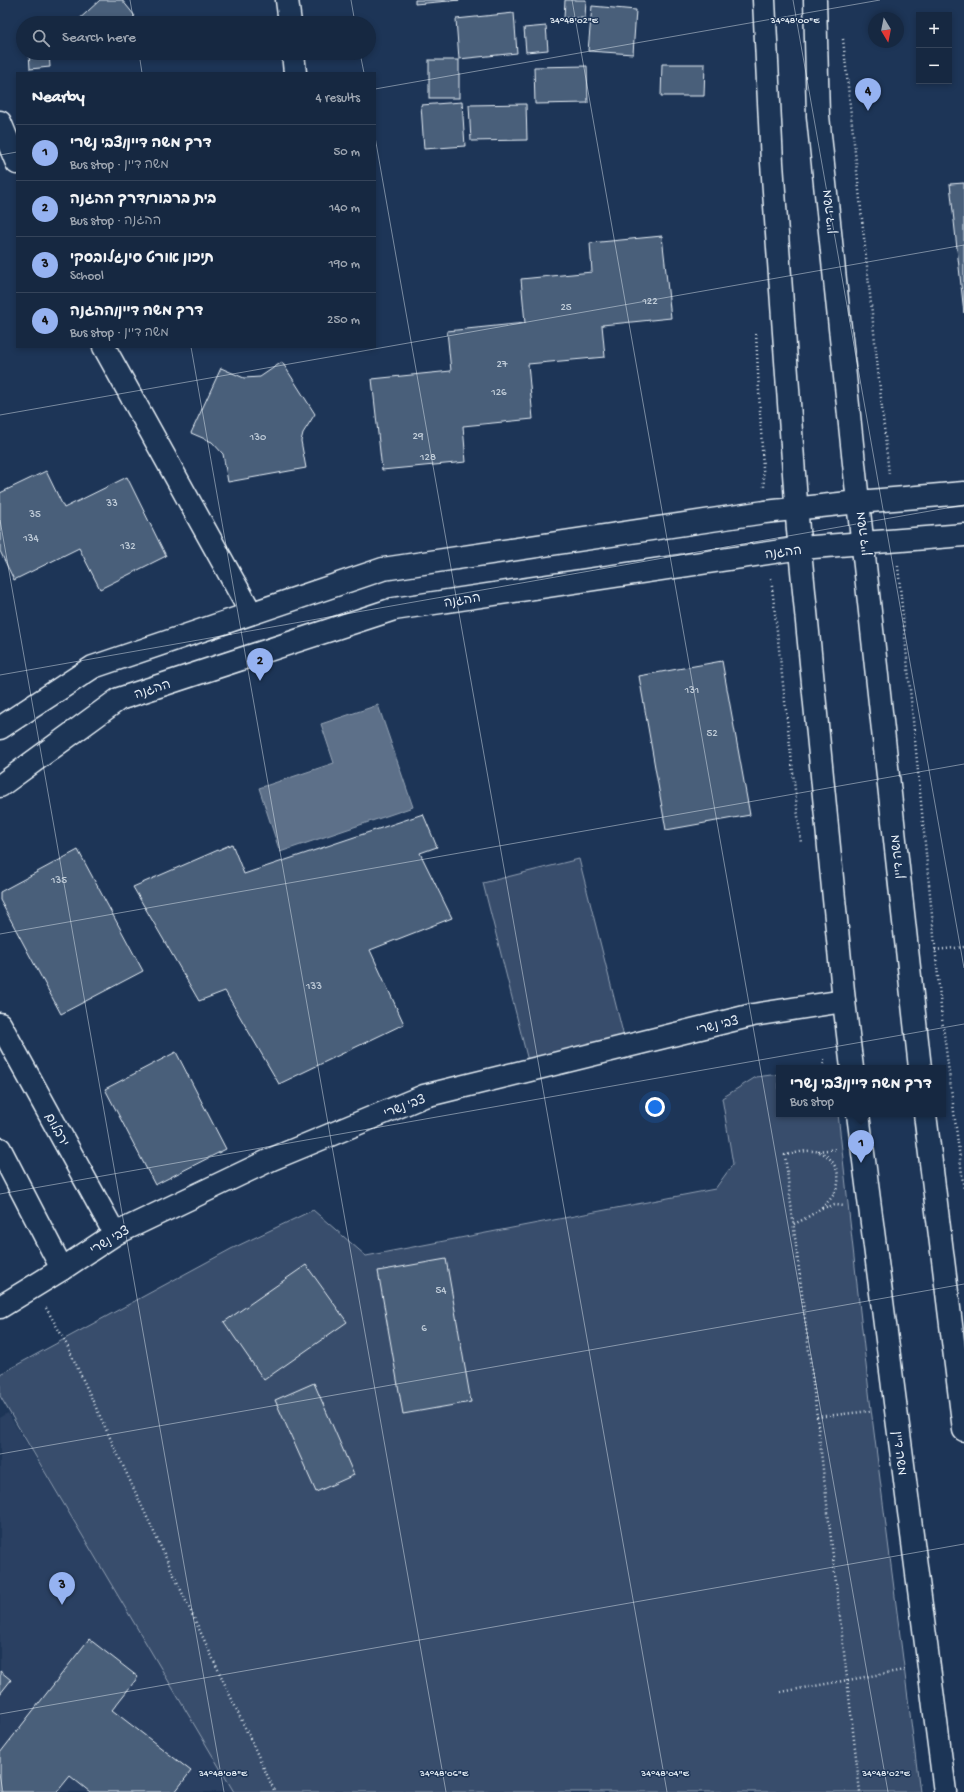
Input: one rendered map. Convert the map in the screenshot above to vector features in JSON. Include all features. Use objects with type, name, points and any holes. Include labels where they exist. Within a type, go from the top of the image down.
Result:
[{"type":"street","points":[[287,0],[289,16]]},
{"type":"street","points":[[764,0],[772,163],[797,509],[844,1001],[852,1065]]},
{"type":"street","name":"משה דיין","points":[[815,0],[818,116],[858,502],[920,1065]]},
{"type":"street","points":[[294,60],[295,72]]},
{"type":"street","points":[[0,122],[16,161]]},
{"type":"street","points":[[105,348],[251,613]]},
{"type":"street","points":[[0,728],[93,667],[383,569],[797,509],[964,493]]},
{"type":"street","name":"ההגנה","points":[[0,786],[119,699],[394,609],[801,548],[964,535]]},
{"type":"street","name":"צבי נשרי","points":[[0,1307],[115,1234],[272,1159],[424,1096],[753,1015],[844,1001]]},
{"type":"street","name":"ירבלום","points":[[0,1024],[115,1234]]},
{"type":"street","name":"משה דיין","points":[[858,1117],[945,1792]]},
{"type":"street","points":[[925,1117],[964,1430]]},
{"type":"street","points":[[0,1149],[62,1269]]},
{"type":"path","points":[[843,35],[891,499]]},
{"type":"path","points":[[895,541],[942,1018],[964,1190]]},
{"type":"path","points":[[906,950],[936,950],[964,947]]},
{"type":"path","points":[[840,1148],[785,1155],[860,1792]]},
{"type":"path","points":[[794,1224],[818,1210],[832,1198],[837,1190],[838,1172],[829,1158],[817,1151]]},
{"type":"path","points":[[818,1210],[834,1205],[847,1206]]},
{"type":"path","points":[[33,1286],[64,1339],[275,1792]]},
{"type":"path","points":[[817,1417],[874,1410]]},
{"type":"path","points":[[781,1692],[908,1669]]},
{"type":"shaded area","points":[[378,705],[413,807],[280,852],[259,788],[334,763],[321,724]]},
{"type":"shaded area","points":[[579,859],[624,1037],[528,1061],[483,883]]},
{"type":"shaded area","points":[[776,1074],[776,1117],[838,1117],[870,1401],[920,1792],[234,1792],[0,1396],[0,1374],[231,1249],[313,1210],[366,1256],[715,1189],[733,1164],[722,1098],[756,1077]]},
{"type":"shaded area","points":[[8,1413],[238,1792],[0,1792],[0,1418]]},
{"type":"building","points":[[100,0],[122,0],[135,16],[83,16]]},
{"type":"building","points":[[415,0],[460,0],[415,4]]},
{"type":"building","points":[[565,0],[586,0],[585,18],[564,18]]},
{"type":"building","points":[[592,6],[636,10],[633,54],[588,51]]},
{"type":"building","points":[[514,13],[517,53],[459,59],[456,19]]},
{"type":"building","points":[[546,26],[548,50],[526,52],[524,28]]},
{"type":"building","points":[[29,60],[50,60],[50,67],[30,69]]},
{"type":"building","points":[[429,60],[459,60],[459,98],[429,98]]},
{"type":"building","points":[[662,64],[705,64],[704,96],[661,96]]},
{"type":"building","points":[[587,66],[588,103],[535,104],[534,67]]},
{"type":"building","points":[[462,102],[465,146],[424,149],[421,105]]},
{"type":"building","points":[[526,104],[527,140],[471,141],[469,105]]},
{"type":"building","points":[[964,183],[964,313],[950,184]]},
{"type":"building","points":[[662,236],[671,318],[602,325],[605,357],[528,364],[533,419],[463,426],[466,462],[382,470],[372,379],[451,371],[447,331],[525,323],[521,279],[592,272],[590,243]]},
{"type":"building","points":[[282,362],[315,414],[303,433],[301,441],[306,468],[228,482],[223,454],[212,442],[191,433],[221,368],[244,378],[260,377]]},
{"type":"building","points":[[46,471],[64,508],[127,477],[166,556],[100,589],[79,548],[14,580],[0,551],[0,493]]},
{"type":"building","points":[[722,661],[750,815],[666,830],[639,676]]},
{"type":"building","points":[[423,814],[437,847],[420,853],[452,918],[370,950],[404,1024],[279,1084],[225,991],[199,1001],[133,887],[232,844],[244,874]]},
{"type":"building","points":[[78,850],[143,971],[61,1014],[0,900],[0,892]]},
{"type":"building","points":[[176,1052],[226,1149],[155,1185],[105,1089]]},
{"type":"building","points":[[446,1259],[471,1402],[403,1414],[378,1271]]},
{"type":"building","points":[[306,1265],[347,1322],[264,1380],[224,1322]]},
{"type":"building","points":[[314,1383],[354,1475],[316,1492],[275,1400]]},
{"type":"building","points":[[89,1639],[138,1677],[112,1710],[191,1771],[175,1792],[90,1792],[70,1776],[57,1792],[0,1792],[0,1753]]},
{"type":"building","points":[[0,1671],[11,1680],[0,1694]]},
{"type":"place","name":"דרך משה דיין/ההגנה","points":[[868,111]]},
{"type":"place","name":"בית ברבור/דרך ההגנה","points":[[260,681]]},
{"type":"place","name":"דרך משה דיין/צבי נשרי","points":[[861,1163]]},
{"type":"place","name":"תיכון אורט סינגלובסקי","points":[[62,1605]]}]
